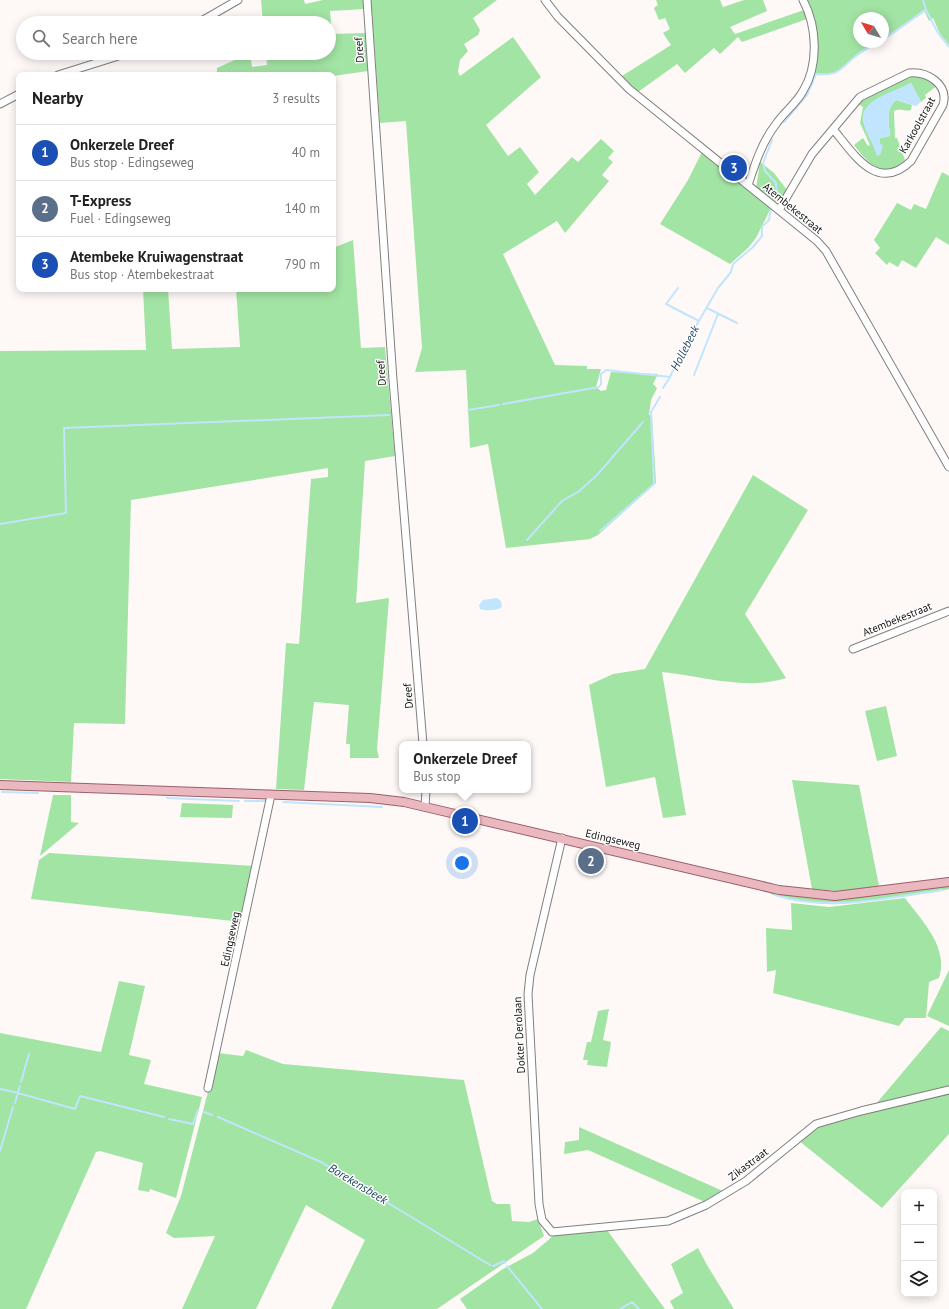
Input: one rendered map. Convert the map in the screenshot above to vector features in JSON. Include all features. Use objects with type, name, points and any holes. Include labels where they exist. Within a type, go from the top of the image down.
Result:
[{"type":"main road","name":"Edingseweg","points":[[0,785],[370,798],[425,807],[799,893],[822,896],[849,895],[949,882]]},
{"type":"street","points":[[210,16],[238,0]]},
{"type":"street","name":"Dreef","points":[[367,0],[393,380],[423,741]]},
{"type":"street","name":"Atembekestraat","points":[[544,0],[558,17],[626,86],[817,241],[826,251],[949,467]]},
{"type":"street","points":[[748,185],[766,139],[776,124],[804,90],[811,71],[814,52],[813,31],[811,19],[802,0]]},
{"type":"street","points":[[68,72],[106,60]]},
{"type":"street","name":"Karkoolstraat","points":[[779,210],[812,154],[833,129],[860,97],[908,73],[920,74],[936,80],[944,90],[945,98],[943,105],[910,161],[904,168],[894,172],[879,173],[865,166],[833,129]]},
{"type":"street","points":[[0,104],[16,96]]},
{"type":"street","name":"Atembekestraat","points":[[853,649],[949,611]]},
{"type":"street","points":[[425,807],[426,793]]},
{"type":"street","name":"Edingseweg","points":[[208,1088],[272,795]]},
{"type":"street","name":"Dokter Derolaan","points":[[552,1232],[542,1220],[539,1204],[528,994],[530,975],[562,838]]},
{"type":"street","name":"Zikastraat","points":[[552,1232],[668,1221],[706,1205],[746,1181],[816,1124],[860,1111],[949,1090]]},
{"type":"green space","points":[[261,0],[304,0],[305,4],[323,0],[364,0],[365,9],[330,11],[330,16],[262,16]]},
{"type":"green space","points":[[371,0],[497,0],[473,18],[480,30],[478,35],[464,44],[468,51],[460,60],[458,72],[460,76],[513,37],[541,77],[486,125],[508,156],[520,147],[539,172],[527,184],[535,195],[572,157],[578,162],[601,139],[614,151],[608,158],[613,162],[602,175],[609,181],[565,233],[557,221],[503,254],[555,365],[587,366],[587,369],[601,369],[596,387],[601,391],[606,390],[611,372],[658,374],[653,384],[657,388],[651,400],[649,415],[652,415],[656,483],[598,535],[590,539],[506,548],[488,444],[470,448],[466,370],[415,372],[422,348],[406,121],[380,123]]},
{"type":"green space","points":[[656,0],[720,0],[723,7],[744,0],[763,0],[767,11],[730,27],[735,34],[804,10],[807,19],[742,42],[738,37],[720,54],[714,48],[685,73],[677,64],[638,92],[622,76],[671,45],[663,33],[670,29],[665,18],[659,20],[654,8],[658,5]]},
{"type":"green space","points":[[808,0],[949,0],[949,45],[940,34],[933,18],[929,21],[924,10],[889,35],[889,12],[853,12],[853,48],[869,48],[834,74],[814,74],[817,36],[812,9]]},
{"type":"green space","points":[[365,33],[368,71],[336,76],[336,72],[217,72],[217,68],[235,60],[251,60],[252,67],[267,65],[267,60],[336,60],[336,34]]},
{"type":"green space","points":[[909,76],[929,79],[938,85],[925,95],[926,98],[921,102],[911,83],[902,88],[863,121],[875,146],[877,156],[880,138],[890,136],[888,116],[890,108],[896,100],[912,105],[911,110],[894,111],[895,138],[897,138],[905,160],[890,169],[876,167],[864,158],[854,145],[863,138],[868,146],[870,145],[860,123],[863,107],[858,104],[863,98]]},
{"type":"green space","points":[[702,152],[771,208],[756,238],[748,248],[730,264],[660,224],[688,180]]},
{"type":"green space","points":[[760,162],[774,173],[787,190],[781,201],[776,202],[756,188]]},
{"type":"green space","points":[[942,172],[949,176],[949,245],[936,237],[916,268],[902,260],[898,267],[889,262],[887,265],[875,253],[880,248],[874,240],[897,203],[911,210],[914,204],[926,209]]},
{"type":"green space","points":[[353,240],[361,348],[385,347],[395,456],[365,461],[356,603],[389,598],[377,749],[379,758],[350,758],[350,744],[346,744],[349,705],[314,702],[304,790],[276,789],[286,643],[299,644],[311,479],[328,477],[328,468],[131,500],[125,724],[74,723],[71,782],[0,779],[0,351],[146,350],[143,292],[168,292],[172,349],[240,347],[236,292],[336,292],[336,247]]},
{"type":"green space","points":[[753,475],[808,510],[745,614],[786,678],[771,682],[740,683],[662,672],[686,815],[663,818],[655,777],[606,787],[589,685],[613,674],[645,669]]},
{"type":"green space","points":[[886,706],[897,756],[877,761],[865,711]]},
{"type":"green space","points":[[792,780],[859,785],[879,886],[837,891],[812,889]]},
{"type":"green space","points":[[53,795],[71,795],[71,822],[79,823],[40,856]]},
{"type":"green space","points":[[182,803],[233,805],[232,818],[180,817]]},
{"type":"green space","points":[[49,853],[254,866],[242,922],[31,899],[39,860]]},
{"type":"green space","points":[[949,885],[949,889],[936,892],[843,904],[806,902],[770,894],[773,891],[806,898],[844,899]]},
{"type":"green space","points":[[905,898],[926,925],[937,945],[940,956],[941,967],[939,978],[929,982],[926,1018],[905,1018],[899,1026],[773,993],[776,970],[767,972],[766,928],[792,930],[791,903],[829,907]]},
{"type":"green space","points":[[949,970],[949,1026],[927,1016]]},
{"type":"green space","points":[[119,981],[145,986],[129,1055],[151,1060],[144,1084],[202,1097],[176,1198],[150,1189],[149,1192],[138,1190],[143,1163],[100,1151],[96,1152],[26,1309],[0,1309],[0,1033],[101,1052]]},
{"type":"green space","points":[[609,1009],[603,1040],[611,1042],[607,1067],[587,1065],[588,1060],[583,1060],[587,1042],[591,1042],[598,1011]]},
{"type":"green space","points":[[941,1027],[949,1031],[949,1088],[875,1105]]},
{"type":"green space","points":[[246,1050],[283,1064],[464,1080],[492,1201],[497,1204],[510,1204],[512,1221],[529,1222],[538,1219],[544,1236],[437,1309],[331,1309],[365,1240],[306,1205],[256,1309],[182,1309],[215,1236],[174,1238],[166,1233],[181,1196],[218,1053],[243,1056]]},
{"type":"green space","points":[[949,1092],[949,1134],[882,1208],[798,1140],[820,1125]]},
{"type":"green space","points":[[579,1127],[725,1192],[707,1203],[588,1150],[564,1154],[565,1142],[579,1140]]},
{"type":"green space","points":[[607,1230],[665,1309],[467,1309],[460,1299],[503,1269],[533,1253],[553,1236],[561,1233]]},
{"type":"green space","points":[[698,1248],[734,1309],[674,1309],[670,1301],[683,1293],[671,1264]]},
{"type":"water","points":[[911,83],[921,102],[916,106],[896,100],[890,108],[888,117],[890,136],[880,138],[880,143],[883,146],[880,155],[877,156],[864,125],[863,113],[873,101]]},
{"type":"water","points":[[497,598],[501,601],[502,607],[491,610],[480,609],[479,605],[483,600]]},
{"type":"waterway","points":[[923,0],[926,10]]},
{"type":"waterway","name":"Hollebeek","points":[[889,36],[926,10],[938,33],[949,47]]},
{"type":"waterway","name":"Hollebeek","points":[[784,122],[807,95],[816,74],[831,74],[840,70],[862,51],[868,48]]},
{"type":"waterway","name":"Hollebeek","points":[[772,140],[763,163],[765,171],[776,183],[777,200]]},
{"type":"waterway","name":"Hollebeek","points":[[503,404],[599,387],[601,384],[601,374],[606,370],[670,377],[682,350],[718,288],[731,272],[733,264],[753,247],[762,236],[762,227],[769,220],[771,209]]},
{"type":"waterway","points":[[678,288],[666,304],[697,320]]},
{"type":"waterway","points":[[707,308],[737,323]]},
{"type":"waterway","points":[[694,375],[718,314]]},
{"type":"waterway","points":[[663,388],[670,377]]},
{"type":"waterway","points":[[600,531],[654,484],[651,412],[660,397]]},
{"type":"waterway","name":"Hollebeek","points":[[468,410],[499,405]]},
{"type":"waterway","points":[[0,524],[66,513],[64,428],[389,415]]},
{"type":"waterway","points":[[527,540],[562,501],[578,492],[597,475],[643,422]]},
{"type":"waterway","points":[[2,792],[38,793]]},
{"type":"waterway","points":[[167,798],[239,801]]},
{"type":"waterway","points":[[245,801],[267,801]]},
{"type":"waterway","points":[[283,802],[382,807]]},
{"type":"waterway","points":[[775,895],[816,903],[837,903],[879,900],[942,890]]},
{"type":"waterway","points":[[21,1082],[29,1054]]},
{"type":"waterway","points":[[0,1089],[18,1093],[20,1086]]},
{"type":"waterway","name":"Borekensbeek","points":[[15,1103],[18,1093],[75,1109],[80,1096],[164,1117]]},
{"type":"waterway","name":"Borekensbeek","points":[[0,1151],[13,1107]]},
{"type":"waterway","name":"Borekensbeek","points":[[169,1119],[193,1124],[198,1110]]},
{"type":"waterway","name":"Borekensbeek","points":[[204,1112],[212,1115]]},
{"type":"waterway","name":"Borekensbeek","points":[[218,1117],[321,1162],[490,1265]]},
{"type":"waterway","name":"Borekensbeek","points":[[493,1266],[504,1261],[505,1263]]},
{"type":"waterway","name":"Borekensbeek","points":[[507,1266],[542,1309]]},
{"type":"waterway","name":"Borekensbeek","points":[[620,1309],[632,1302],[639,1309]]},
{"type":"place","name":"Atembeke Kruiwagenstraat","points":[[734,168]]},
{"type":"place","name":"Onkerzele Dreef","points":[[465,821]]},
{"type":"place","name":"T-Express","points":[[591,861]]}]
